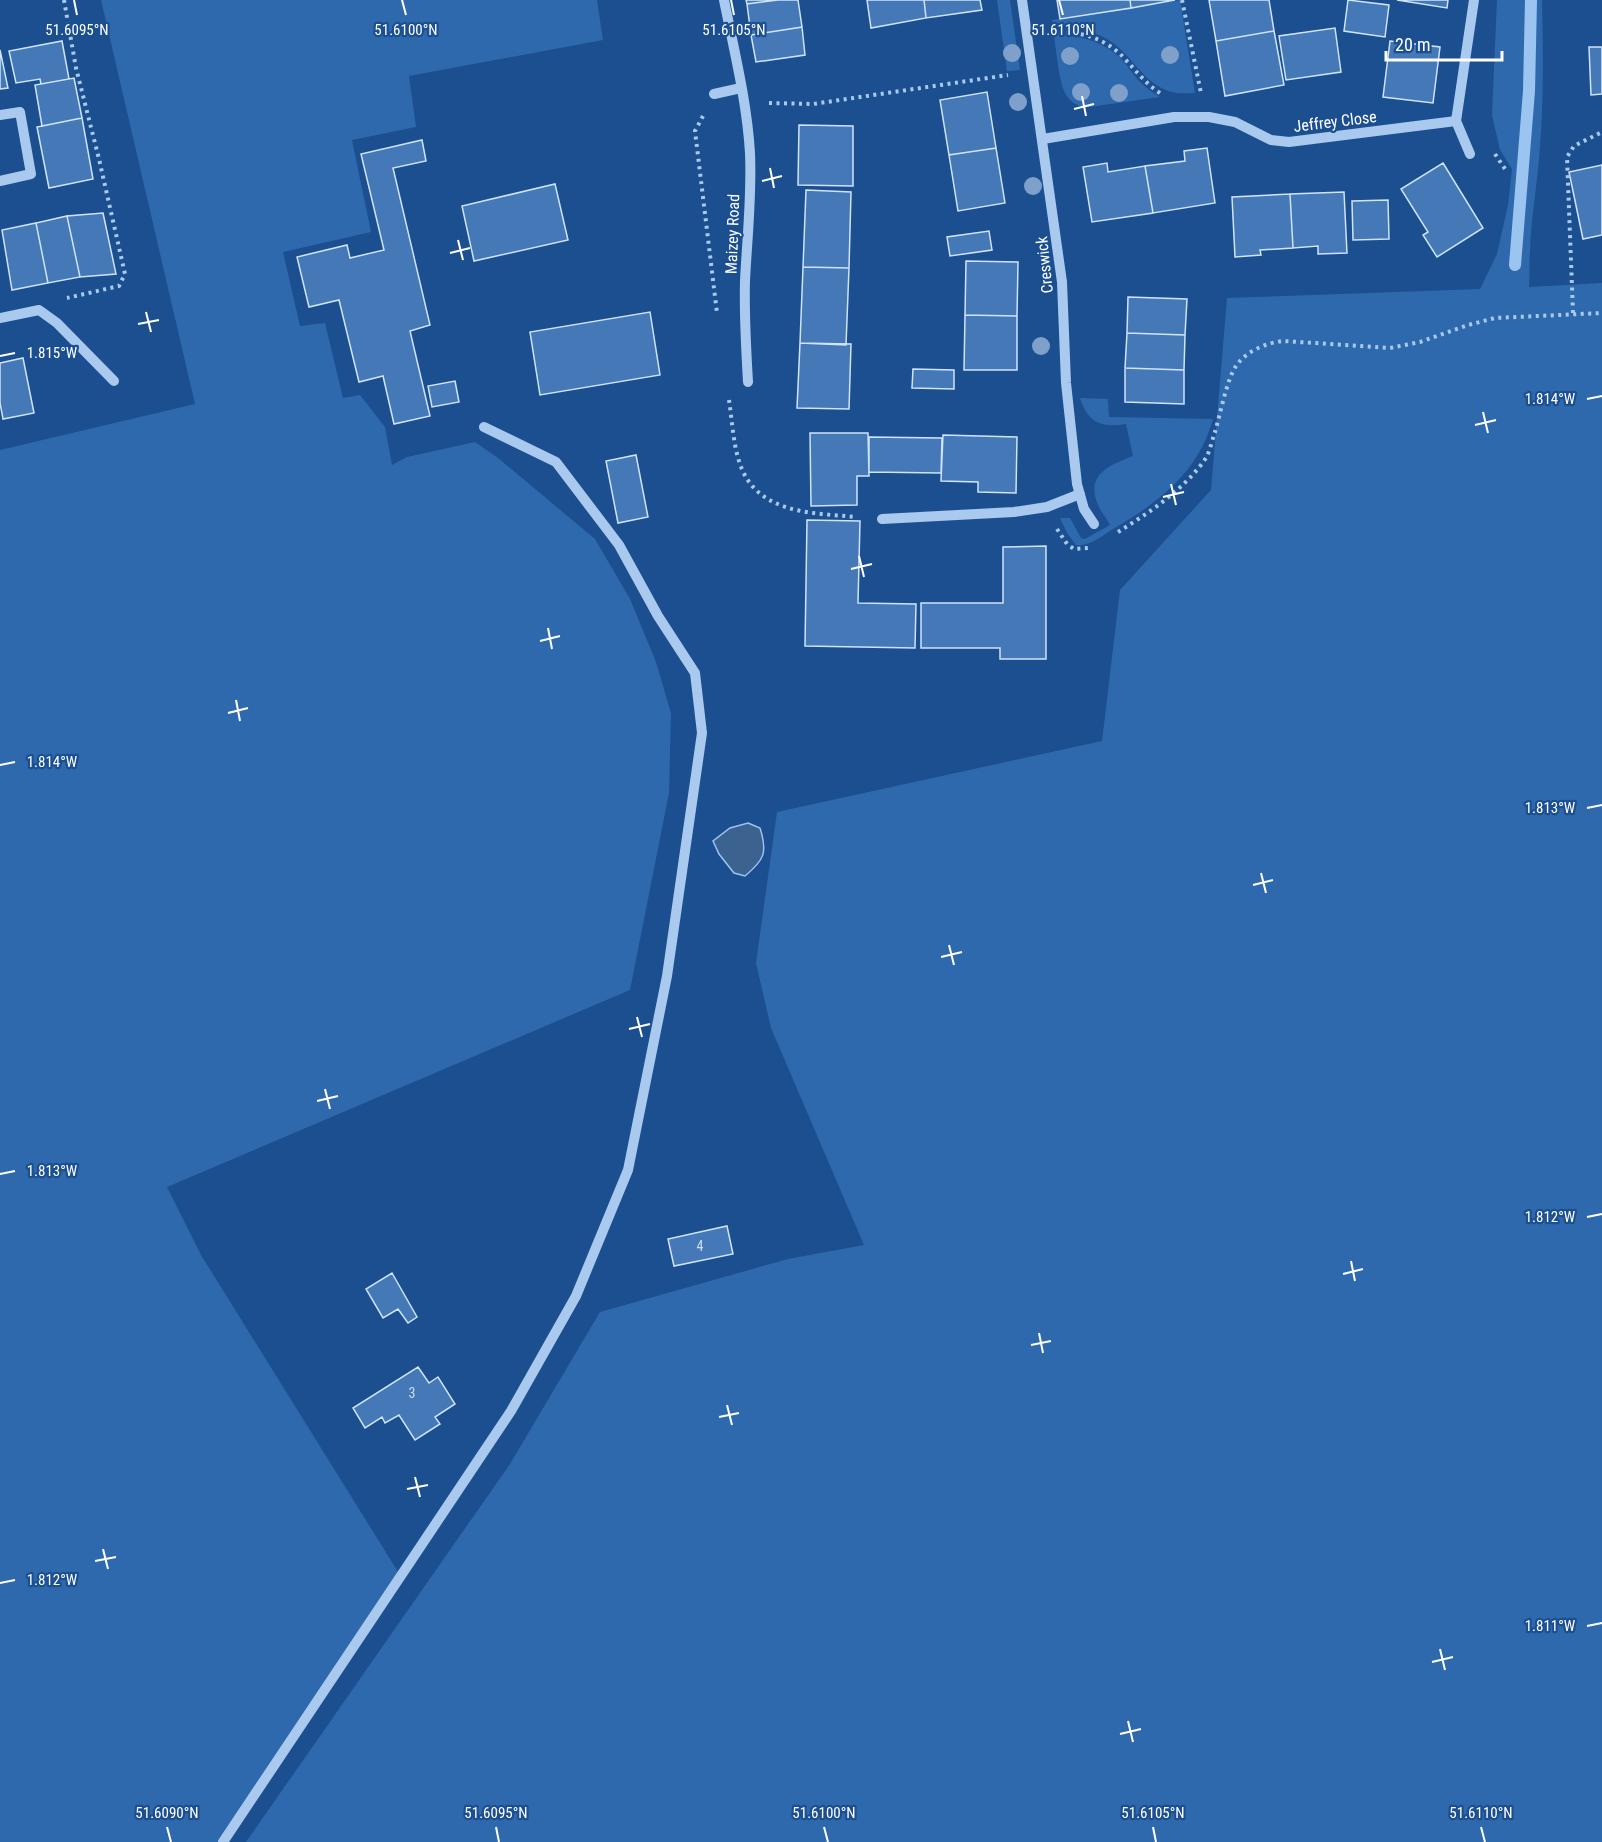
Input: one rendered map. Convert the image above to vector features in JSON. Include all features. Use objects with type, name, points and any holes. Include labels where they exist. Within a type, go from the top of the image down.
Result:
[{"type":"street","name":"Maizey Road","points":[[724,0],[741,88],[750,153],[745,321],[748,382]]},
{"type":"street","name":"Creswick","points":[[1022,0],[1062,282],[1066,383],[1080,495],[1084,509],[1094,524]]},
{"type":"street","points":[[1470,154],[1456,121],[1474,0]]},
{"type":"street","points":[[714,94],[741,88]]},
{"type":"street","points":[[0,115],[20,112],[32,174],[0,181]]},
{"type":"street","name":"Jeffrey Close","points":[[1043,139],[1174,117],[1209,117],[1235,122],[1271,140],[1289,142],[1456,121]]},
{"type":"street","points":[[0,318],[39,310],[57,323],[114,381]]},
{"type":"street","points":[[223,1842],[511,1411],[576,1296],[628,1170],[667,976],[702,733],[694,673],[658,616],[619,545],[556,462],[484,427]]},
{"type":"street","points":[[882,519],[1005,512],[1047,507],[1080,495]]},
{"type":"path","points":[[39,310],[68,298],[119,286],[125,274],[76,68],[64,0]]},
{"type":"path","points":[[1182,0],[1201,96]]},
{"type":"path","points":[[1049,33],[1085,34],[1112,48],[1125,59],[1142,80],[1168,96],[1174,117]]},
{"type":"path","points":[[743,102],[813,104],[1032,71]]},
{"type":"path","points":[[1573,313],[1567,157],[1574,146],[1602,132]]},
{"type":"path","points":[[1114,534],[1166,499],[1184,484],[1201,464],[1207,456],[1236,365],[1258,347],[1270,342],[1283,341],[1376,348],[1402,347],[1495,318],[1602,312]]},
{"type":"path","points":[[1047,507],[1067,544],[1074,549],[1096,545]]},
{"type":"shaded area","points":[[101,0],[597,0],[603,40],[409,76],[416,127],[352,140],[371,232],[283,252],[300,326],[325,323],[343,398],[360,395],[385,427],[392,465],[407,457],[475,442],[498,458],[595,539],[630,599],[656,662],[671,713],[669,793],[630,990],[167,1187],[201,1255],[400,1575],[218,1842],[0,1842],[0,450],[195,404]]},
{"type":"shaded area","points":[[997,0],[1010,0],[1020,70],[1007,71]]},
{"type":"shaded area","points":[[1180,0],[1195,93],[1175,93],[1159,87],[1121,49],[1104,37],[1075,29],[1054,29],[1052,20]]},
{"type":"shaded area","points":[[1497,0],[1542,0],[1542,109],[1529,287],[1602,283],[1602,1842],[246,1842],[510,1464],[600,1312],[788,1259],[864,1245],[771,1028],[756,963],[777,812],[1102,741],[1120,590],[1211,490],[1227,298],[1480,289],[1497,254],[1508,205],[1512,169],[1500,150],[1492,115]]},
{"type":"shaded area","points":[[1054,35],[1087,39],[1109,49],[1123,61],[1141,83],[1160,97],[1089,107],[1076,104],[1067,97],[1063,88]]},
{"type":"shaded area","points":[[1080,398],[1108,399],[1109,417],[1213,419],[1198,455],[1175,484],[1161,497],[1095,540],[1076,545],[1060,518],[1070,518],[1081,538],[1085,539],[1110,525],[1098,505],[1095,494],[1097,478],[1108,467],[1133,456],[1126,424],[1110,425],[1097,422],[1087,413]]},
{"type":"shaded area","points":[[748,823],[760,828],[764,850],[760,860],[745,876],[734,873],[719,854],[713,841],[730,828]]},
{"type":"building","points":[[746,0],[778,0],[747,4]]},
{"type":"building","points":[[798,0],[802,27],[751,35],[747,4]]},
{"type":"building","points":[[867,0],[924,0],[926,18],[871,28]]},
{"type":"building","points":[[924,0],[980,0],[982,10],[926,18]]},
{"type":"building","points":[[1057,0],[1130,0],[1131,8],[1060,19]]},
{"type":"building","points":[[1130,0],[1175,0],[1131,8]]},
{"type":"building","points":[[1209,0],[1269,0],[1274,31],[1216,41]]},
{"type":"building","points":[[1348,0],[1389,5],[1385,37],[1344,31]]},
{"type":"building","points":[[1397,0],[1448,0],[1447,8]]},
{"type":"building","points":[[802,27],[805,55],[756,62],[751,35]]},
{"type":"building","points":[[1335,28],[1341,72],[1286,80],[1279,36]]},
{"type":"building","points":[[1274,31],[1284,85],[1225,96],[1216,41]]},
{"type":"building","points":[[62,41],[69,79],[41,84],[40,79],[16,83],[9,51]]},
{"type":"building","points":[[1390,41],[1440,47],[1433,103],[1383,97]]},
{"type":"building","points":[[1589,47],[1602,47],[1602,94],[1591,95]]},
{"type":"building","points":[[0,50],[8,88],[0,89]]},
{"type":"building","points":[[74,78],[82,118],[42,126],[35,85]]},
{"type":"building","points":[[987,92],[996,148],[949,155],[940,100]]},
{"type":"building","points":[[82,118],[93,179],[49,188],[37,127]]},
{"type":"building","points":[[799,125],[853,126],[853,186],[798,185]]},
{"type":"building","points":[[422,140],[426,161],[393,168],[430,325],[410,331],[430,416],[394,424],[383,376],[359,382],[339,300],[309,307],[297,257],[347,245],[350,258],[384,250],[361,154]]},
{"type":"building","points":[[996,148],[1005,203],[958,211],[949,155]]},
{"type":"building","points":[[1207,148],[1215,203],[1153,213],[1145,166],[1185,161],[1184,151]]},
{"type":"building","points":[[1107,163],[1108,172],[1145,166],[1153,213],[1092,222],[1083,167]]},
{"type":"building","points":[[1443,163],[1483,228],[1437,257],[1423,235],[1428,232],[1401,189]]},
{"type":"building","points":[[1602,165],[1602,235],[1583,239],[1569,172]]},
{"type":"building","points":[[555,184],[568,240],[474,261],[462,206]]},
{"type":"building","points":[[806,190],[851,192],[849,268],[803,267]]},
{"type":"building","points":[[1344,192],[1347,253],[1318,254],[1318,246],[1293,248],[1290,194]]},
{"type":"building","points":[[1290,194],[1293,248],[1260,250],[1261,255],[1235,257],[1232,197]]},
{"type":"building","points":[[1388,200],[1389,239],[1353,240],[1352,201]]},
{"type":"building","points":[[103,213],[116,274],[80,277],[67,216]]},
{"type":"building","points":[[67,216],[80,277],[48,283],[36,223]]},
{"type":"building","points":[[36,223],[48,283],[12,290],[2,230]]},
{"type":"building","points":[[989,231],[992,250],[950,256],[947,237]]},
{"type":"building","points":[[966,261],[1018,262],[1017,316],[965,315]]},
{"type":"building","points":[[803,267],[849,268],[846,345],[800,343]]},
{"type":"building","points":[[1128,297],[1187,299],[1185,335],[1127,333]]},
{"type":"building","points":[[650,312],[660,375],[540,395],[530,332]]},
{"type":"building","points":[[965,315],[1017,316],[1017,370],[964,370]]},
{"type":"building","points":[[1127,333],[1185,335],[1184,370],[1125,368]]},
{"type":"building","points":[[800,343],[851,344],[849,409],[797,408]]},
{"type":"building","points":[[23,358],[34,413],[3,419],[0,403],[0,363]]},
{"type":"building","points":[[1125,368],[1184,370],[1184,404],[1125,402]]},
{"type":"building","points":[[913,369],[954,370],[954,389],[912,388]]},
{"type":"building","points":[[455,381],[459,402],[432,407],[428,386]]},
{"type":"building","points":[[810,433],[868,433],[869,476],[857,476],[857,505],[811,506]]},
{"type":"building","points":[[943,435],[1017,437],[1016,493],[978,492],[978,482],[941,481]]},
{"type":"building","points":[[869,437],[942,438],[941,473],[869,472]]},
{"type":"building","points":[[636,455],[648,517],[618,523],[606,461]]},
{"type":"building","points":[[807,520],[860,521],[858,603],[916,604],[915,648],[805,646]]},
{"type":"building","points":[[1046,546],[1046,659],[1000,659],[1000,648],[921,648],[921,603],[1003,603],[1003,547]]},
{"type":"building","points":[[727,1226],[733,1254],[674,1266],[668,1239]]},
{"type":"building","points":[[392,1273],[417,1317],[408,1323],[398,1309],[383,1318],[366,1289]]},
{"type":"building","points":[[418,1367],[429,1383],[438,1377],[455,1404],[435,1417],[440,1424],[415,1440],[399,1415],[385,1423],[382,1417],[365,1428],[353,1408]]},
{"type":"waterway","points":[[1515,265],[1529,91],[1531,0]]}]
